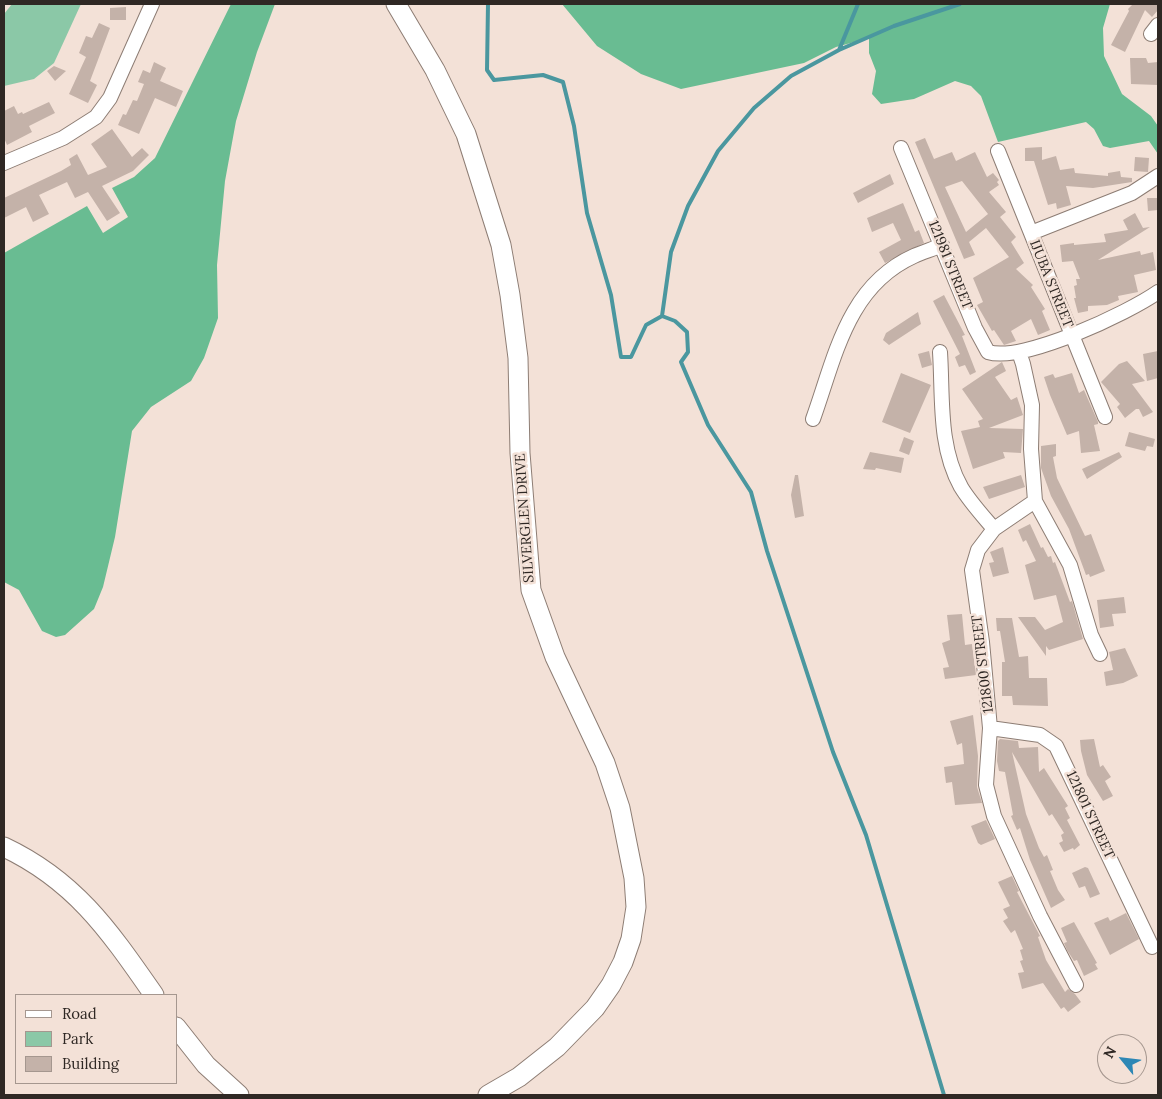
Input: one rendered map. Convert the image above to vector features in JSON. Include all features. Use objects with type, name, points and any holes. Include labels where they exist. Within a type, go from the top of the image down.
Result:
[{"type":"street","points":[[4,164],[63,138],[85,125],[101,112],[110,98],[152,4]]},
{"type":"street","name":"SILVERGLEN DRIVE","points":[[396,4],[435,70],[466,134],[500,245],[510,295],[518,358],[520,453],[530,590],[555,657],[605,763],[620,808],[634,878],[636,907],[631,939],[623,962],[611,985],[594,1008],[557,1047],[519,1077],[488,1095]]},
{"type":"street","name":"121981 STREET","points":[[901,148],[984,347],[988,352],[995,354],[1019,352],[1072,334],[1121,315],[1158,292]]},
{"type":"street","name":"IJUBA STREET","points":[[998,151],[1105,417]]},
{"type":"street","points":[[1031,233],[1132,193],[1158,176]]},
{"type":"street","points":[[813,419],[840,337],[864,296],[894,268],[913,257],[942,245]]},
{"type":"street","points":[[940,352],[943,426],[952,469],[961,488],[994,530]]},
{"type":"street","points":[[1019,352],[1032,405],[1031,449],[1035,501],[1070,565],[1100,654]]},
{"type":"street","name":"121800 STREET","points":[[1035,501],[994,530],[978,550],[972,570],[982,642],[990,728],[986,775],[988,797],[994,816],[1040,916],[1076,985]]},
{"type":"street","name":"121801 STREET","points":[[990,728],[1040,735],[1056,746],[1152,947]]},
{"type":"street","points":[[4,848],[44,870],[67,887],[96,917],[153,994]]},
{"type":"street","points":[[178,1030],[206,1065],[239,1095]]},
{"type":"green space","points":[[12,4],[81,4],[54,63],[34,79],[4,86],[4,14]]},
{"type":"green space","points":[[231,4],[275,4],[257,52],[236,121],[225,181],[217,265],[218,318],[204,358],[191,381],[151,407],[132,431],[115,537],[103,587],[94,609],[65,635],[56,637],[42,631],[19,590],[4,582],[4,253],[87,206],[103,233],[128,217],[112,188],[134,177],[155,158]]},
{"type":"green space","points":[[562,4],[1110,4],[1103,28],[1104,56],[1122,94],[1151,116],[1158,126],[1158,154],[1149,141],[1110,148],[1103,146],[1094,129],[1086,122],[998,142],[981,96],[971,86],[955,81],[914,99],[881,104],[872,94],[876,71],[869,53],[869,38],[836,47],[804,63],[681,89],[641,74],[597,46]]},
{"type":"building","points":[[1133,4],[1158,4],[1158,10],[1152,17],[1145,10],[1125,52],[1111,45],[1129,11],[1128,9]]},
{"type":"building","points":[[126,7],[126,20],[110,20],[110,8]]},
{"type":"building","points":[[99,23],[110,28],[90,81],[97,85],[88,103],[69,94],[86,57],[79,53],[86,36],[92,38]]},
{"type":"building","points":[[1130,58],[1146,58],[1148,63],[1158,62],[1158,85],[1131,84]]},
{"type":"building","points":[[154,62],[166,68],[160,81],[183,91],[176,107],[155,98],[139,134],[118,125],[123,114],[126,115],[133,100],[137,101],[144,84],[138,82],[143,70],[150,73]]},
{"type":"building","points":[[54,66],[66,71],[55,81],[47,71]]},
{"type":"building","points":[[49,102],[55,113],[29,126],[32,132],[7,145],[4,138],[4,111],[14,106],[18,114],[22,112],[23,114]]},
{"type":"building","points":[[112,129],[132,157],[142,148],[149,155],[133,171],[102,186],[120,213],[107,221],[88,192],[75,198],[67,182],[39,195],[49,214],[33,222],[26,207],[4,218],[4,198],[71,165],[69,159],[77,154],[88,175],[107,167],[91,144]]},
{"type":"building","points":[[925,138],[934,159],[952,152],[956,161],[975,152],[987,177],[993,173],[999,180],[997,182],[999,185],[989,192],[1006,212],[1000,217],[1016,237],[1011,242],[1024,263],[1016,269],[1033,285],[1031,287],[1045,309],[1042,311],[1050,330],[1038,335],[1031,319],[1011,331],[1016,341],[1004,345],[994,330],[992,331],[977,305],[983,302],[973,278],[1009,257],[986,228],[969,242],[975,255],[964,259],[915,142]],"holes":[[[962,181],[988,214],[966,232],[945,187]]]},
{"type":"building","points":[[1042,147],[1042,160],[1056,156],[1060,170],[1074,168],[1075,173],[1108,176],[1108,173],[1120,171],[1121,177],[1132,178],[1132,182],[1093,188],[1066,186],[1071,205],[1057,209],[1056,203],[1048,205],[1034,161],[1025,161],[1025,148]]},
{"type":"building","points":[[1135,157],[1149,158],[1148,172],[1134,171]]},
{"type":"building","points":[[890,174],[894,184],[858,203],[853,193]]},
{"type":"building","points":[[1147,198],[1158,198],[1158,210],[1148,211]]},
{"type":"building","points":[[903,203],[915,232],[919,230],[924,243],[885,263],[879,252],[901,240],[893,223],[872,232],[867,218]]},
{"type":"building","points":[[1135,213],[1143,228],[1150,227],[1098,260],[1140,251],[1141,255],[1153,252],[1156,270],[1134,275],[1138,292],[1118,296],[1119,300],[1107,305],[1088,306],[1088,311],[1078,313],[1074,298],[1076,298],[1074,286],[1077,285],[1076,279],[1080,279],[1073,261],[1062,262],[1060,245],[1106,242],[1104,234],[1128,230],[1123,220]]},
{"type":"building","points":[[944,295],[965,335],[962,336],[976,372],[970,375],[965,365],[959,367],[955,357],[960,354],[933,301]]},
{"type":"building","points":[[918,312],[921,324],[889,345],[883,340],[886,333]]},
{"type":"building","points":[[929,351],[932,365],[922,368],[918,354]]},
{"type":"building","points":[[1158,351],[1158,378],[1147,381],[1143,354]]},
{"type":"building","points":[[1127,361],[1145,381],[1132,384],[1153,412],[1143,417],[1139,409],[1136,409],[1125,418],[1117,407],[1120,404],[1101,382],[1119,364]]},
{"type":"building","points":[[1002,362],[1006,371],[995,377],[1011,400],[1017,397],[1023,415],[989,428],[1023,429],[1021,453],[1003,452],[1005,458],[973,469],[961,431],[980,427],[978,421],[983,419],[962,389]]},
{"type":"building","points":[[901,373],[931,385],[910,433],[882,422]]},
{"type":"building","points":[[1072,373],[1079,393],[1084,390],[1098,422],[1098,424],[1094,425],[1100,451],[1081,453],[1079,431],[1067,435],[1044,377],[1053,374],[1055,378]]},
{"type":"building","points":[[1129,432],[1155,439],[1153,447],[1147,446],[1145,451],[1125,446]]},
{"type":"building","points":[[904,437],[914,441],[909,455],[899,451]]},
{"type":"building","points":[[1056,444],[1056,456],[1053,457],[1057,478],[1085,536],[1091,534],[1105,571],[1090,577],[1089,574],[1086,575],[1069,529],[1051,496],[1041,468],[1041,446]]},
{"type":"building","points":[[870,452],[904,458],[901,473],[876,468],[875,470],[863,469]]},
{"type":"building","points":[[1119,452],[1122,457],[1087,479],[1082,469]]},
{"type":"building","points":[[795,475],[798,475],[804,516],[795,518],[791,495]]},
{"type":"building","points":[[1021,475],[1025,487],[989,499],[983,487]]},
{"type":"building","points":[[1030,524],[1041,548],[1043,547],[1048,557],[1051,556],[1053,563],[1055,562],[1070,602],[1072,601],[1083,639],[1049,650],[1046,646],[1046,656],[1018,617],[1035,617],[1045,630],[1063,622],[1056,595],[1034,600],[1025,565],[1036,561],[1026,540],[1023,542],[1018,530]]},
{"type":"building","points":[[1003,547],[1009,573],[993,577],[989,563],[994,562],[990,552]]},
{"type":"building","points":[[1124,597],[1126,613],[1112,614],[1114,626],[1100,628],[1097,600]]},
{"type":"building","points":[[962,614],[965,645],[972,644],[976,675],[945,679],[943,668],[949,667],[942,643],[950,640],[947,615]]},
{"type":"building","points":[[996,618],[1012,618],[1019,657],[1028,656],[1029,678],[1047,678],[1048,706],[1013,705],[1012,696],[1002,696],[1002,662],[1005,662],[1000,631],[997,631]]},
{"type":"building","points":[[1125,648],[1138,676],[1123,683],[1106,686],[1104,672],[1113,670],[1109,652]]},
{"type":"building","points":[[973,715],[978,756],[977,787],[982,803],[955,805],[952,782],[946,783],[944,767],[964,764],[962,743],[957,745],[950,721]]},
{"type":"building","points":[[1000,739],[1018,741],[1019,748],[1038,747],[1039,772],[1044,768],[1068,806],[1065,808],[1070,818],[1067,820],[1080,845],[1074,850],[1073,848],[1064,852],[1059,843],[1063,841],[1061,835],[1064,833],[1052,814],[1049,816],[1012,752],[1026,814],[1039,848],[1044,857],[1047,855],[1053,870],[1050,871],[1058,890],[1065,900],[1051,908],[1030,860],[1020,828],[1017,830],[1011,816],[1013,815],[1005,772],[999,771],[997,761],[998,741]]},
{"type":"building","points":[[1094,739],[1100,767],[1103,765],[1111,777],[1105,781],[1113,796],[1103,801],[1087,775],[1081,751],[1080,740]]},
{"type":"building","points":[[986,820],[995,839],[981,845],[978,843],[971,826]]},
{"type":"building","points":[[1085,867],[1088,868],[1100,894],[1090,898],[1085,886],[1079,888],[1072,873]]},
{"type":"building","points":[[1012,876],[1019,891],[1017,892],[1040,936],[1038,937],[1046,960],[1065,992],[1068,989],[1081,1002],[1068,1012],[1064,1007],[1061,1009],[1043,983],[1022,989],[1018,973],[1024,972],[1020,961],[1023,960],[1020,950],[1023,949],[1015,930],[1011,933],[1003,921],[1008,918],[1003,909],[1010,906],[998,882]]},
{"type":"building","points":[[1126,913],[1139,939],[1110,955],[1094,923],[1108,917],[1110,921]]},
{"type":"building","points":[[1074,922],[1097,963],[1095,964],[1098,969],[1084,976],[1077,960],[1074,961],[1067,950],[1064,943],[1067,942],[1061,928]]},
{"type":"waterway","points":[[488,4],[487,70],[494,80],[543,75],[563,82],[574,126],[587,213],[611,295],[621,357],[631,357],[646,325],[662,316],[675,321],[687,332],[688,352],[681,362],[708,425],[751,492],[767,551],[833,752],[866,835],[944,1095]]},
{"type":"waterway","points":[[839,50],[858,4]]},
{"type":"waterway","points":[[662,316],[671,252],[688,206],[718,151],[754,108],[791,76],[839,50],[894,26],[960,4]]}]
